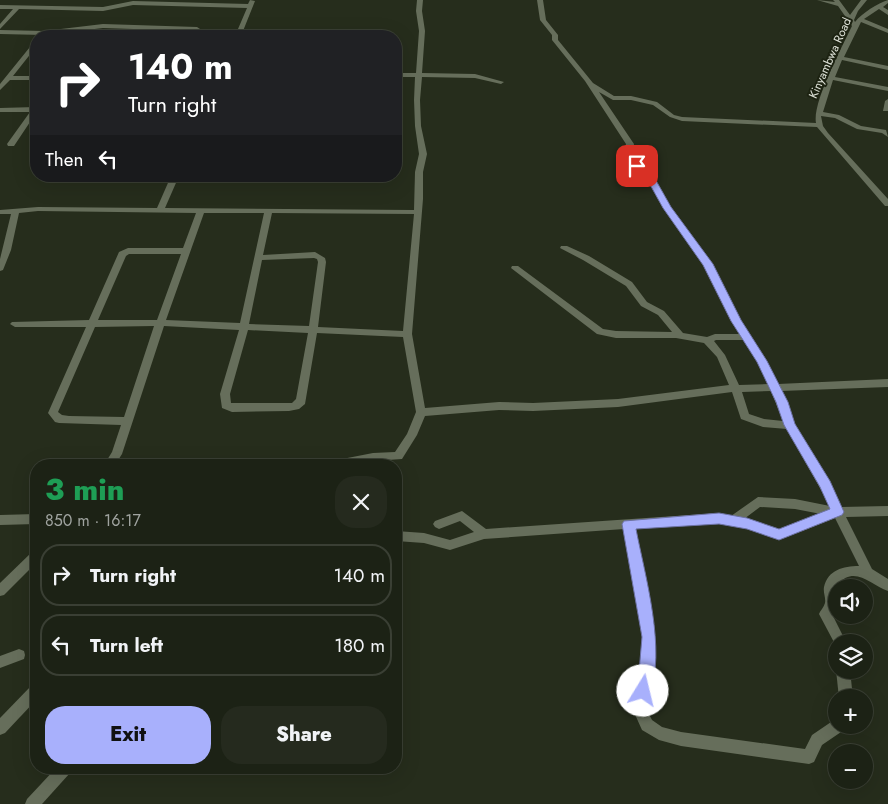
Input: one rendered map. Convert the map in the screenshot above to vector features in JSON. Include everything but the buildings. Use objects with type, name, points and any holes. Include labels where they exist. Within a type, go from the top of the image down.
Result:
[{"type":"street","points":[[103,9],[110,0]]},
{"type":"street","points":[[363,459],[398,456],[412,436],[421,412],[407,334],[419,199],[418,172],[423,154],[418,126],[417,100],[422,31],[419,11],[420,0]]},
{"type":"street","points":[[540,0],[542,20],[555,35],[554,40],[589,82],[630,144],[627,162],[646,170],[667,208],[708,264],[746,337],[762,361],[790,425],[825,485],[868,573]]},
{"type":"street","points":[[820,0],[838,2],[853,23]]},
{"type":"street","points":[[853,23],[854,11],[864,0]]},
{"type":"street","name":"Kinyambwa Road","points":[[888,1],[853,23],[818,114],[820,125],[826,134],[888,204]]},
{"type":"street","points":[[0,7],[103,9],[133,3],[252,3],[241,30]]},
{"type":"street","points":[[879,5],[888,13]]},
{"type":"street","points":[[0,27],[18,7]]},
{"type":"street","points":[[860,19],[888,31]]},
{"type":"street","points":[[99,30],[103,26]]},
{"type":"street","points":[[73,30],[103,26],[197,28],[196,30]]},
{"type":"street","points":[[0,32],[30,33]]},
{"type":"street","points":[[0,88],[30,50]]},
{"type":"street","points":[[840,58],[888,68]]},
{"type":"street","points":[[402,75],[475,76],[501,82]]},
{"type":"street","points":[[8,78],[30,78]]},
{"type":"street","points":[[831,78],[888,90]]},
{"type":"street","points":[[589,82],[613,98],[644,100],[654,103],[672,116],[682,119],[820,125]]},
{"type":"street","points":[[602,104],[613,98]]},
{"type":"street","points":[[885,110],[888,101]]},
{"type":"street","points":[[0,110],[30,110]]},
{"type":"street","points":[[818,114],[837,116],[859,128],[884,132],[888,135]]},
{"type":"street","points":[[11,144],[30,118]]},
{"type":"street","points":[[160,209],[172,182]]},
{"type":"street","points":[[0,212],[160,209],[268,212],[417,212]]},
{"type":"street","points":[[113,459],[117,454],[160,323],[201,210]]},
{"type":"street","points":[[0,268],[4,263],[15,211]]},
{"type":"street","points":[[260,258],[315,255],[321,258],[313,329],[301,401],[295,406],[232,408],[226,405],[225,394],[244,327],[260,258],[268,212]]},
{"type":"street","points":[[564,248],[586,258],[630,284],[644,304],[660,313],[680,336]]},
{"type":"street","points":[[128,421],[58,419],[53,413],[122,254],[128,251],[186,251]]},
{"type":"street","points":[[515,268],[600,332],[612,336],[642,334],[680,336],[707,341],[717,350],[727,367],[745,416],[763,422],[790,425]]},
{"type":"street","points":[[15,324],[160,323],[407,334]]},
{"type":"street","points":[[707,341],[715,337],[746,337]]},
{"type":"street","points":[[421,412],[499,406],[533,408],[618,403],[735,389],[888,384]]},
{"type":"street","points":[[733,521],[758,502],[795,504],[838,512],[888,511]]},
{"type":"street","points":[[402,536],[424,538],[450,545],[484,534],[719,518],[779,535],[838,512]]},
{"type":"street","points":[[438,524],[462,516],[484,534]]},
{"type":"street","points":[[0,520],[30,519]]},
{"type":"street","points":[[628,524],[649,637],[647,672],[640,710],[647,725],[659,732],[681,739],[808,757],[817,740],[828,732]]},
{"type":"street","points":[[0,592],[30,564]]},
{"type":"street","points":[[836,634],[825,614],[831,604],[828,591],[835,577],[856,570],[868,573],[888,586]]},
{"type":"street","points":[[0,662],[18,655]]},
{"type":"street","points":[[0,728],[30,697]]},
{"type":"street","points":[[32,804],[60,774]]},
{"type":"route","points":[[637,166],[646,170],[667,208],[708,264],[736,321],[762,361],[782,402],[790,425],[825,485],[838,512],[779,535],[747,524],[719,518],[628,524],[649,637],[647,672],[643,691]]}]
